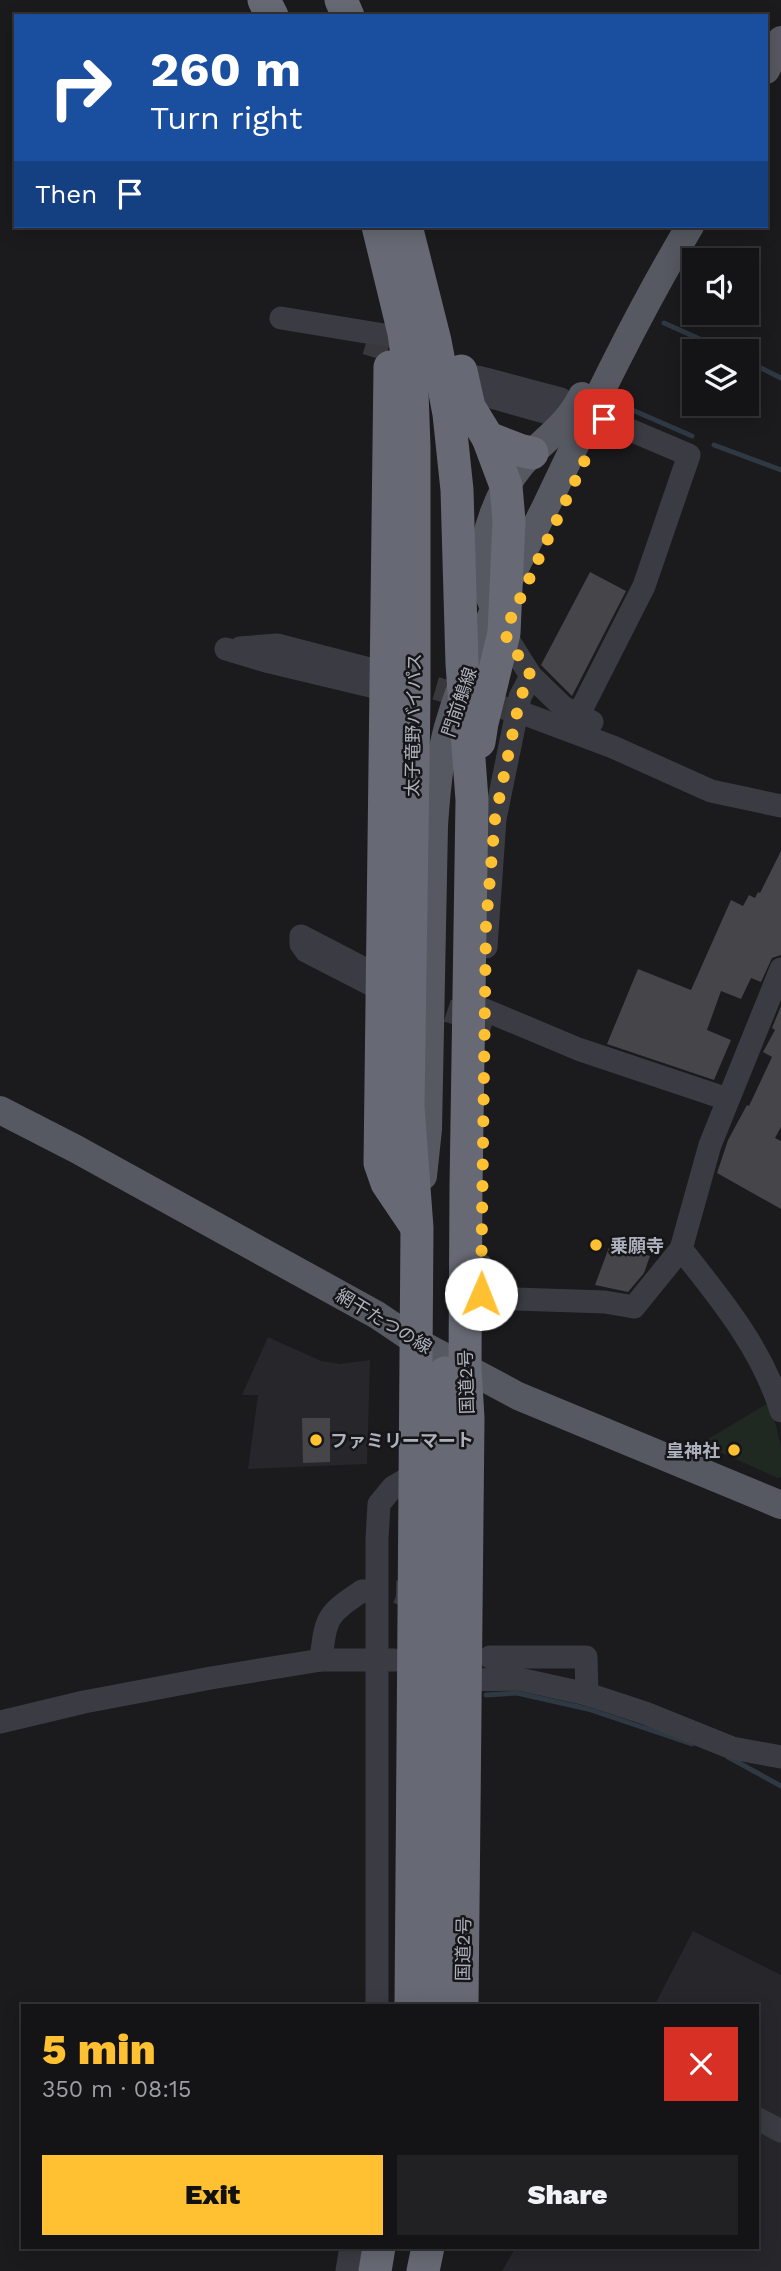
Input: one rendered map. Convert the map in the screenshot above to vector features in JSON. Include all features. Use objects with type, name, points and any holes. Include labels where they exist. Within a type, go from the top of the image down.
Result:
[{"type":"highway","points":[[358,228],[415,516]]},
{"type":"highway","name":"太子竜野バイパス","points":[[379,228],[404,333],[412,392],[415,516],[391,685],[389,982],[408,1107],[417,1228]]},
{"type":"highway","points":[[407,228],[433,329],[449,414],[457,490],[462,664],[472,800]]},
{"type":"highway","points":[[428,228],[455,337],[464,390],[469,407],[488,438],[506,486],[509,521],[504,633],[482,723],[472,800]]},
{"type":"highway","points":[[380,348],[391,685]]},
{"type":"highway","points":[[488,438],[532,453]]},
{"type":"highway","points":[[438,2004],[454,833],[462,664]]},
{"type":"highway","name":"国道2号","points":[[462,2004],[473,1680],[465,1368],[482,1014],[472,800]]},
{"type":"highway","points":[[411,2004],[417,1228]]},
{"type":"highway","points":[[375,2271],[379,2249]]},
{"type":"highway","points":[[399,2271],[404,2249]]},
{"type":"highway","points":[[423,2271],[428,2249]]},
{"type":"main road","points":[[768,66],[781,40]]},
{"type":"main road","points":[[506,486],[565,409],[650,259],[674,228]]},
{"type":"main road","points":[[504,633],[613,416],[671,280],[689,228]]},
{"type":"main road","name":"門前鵤線","points":[[417,1228],[428,1129],[430,919],[436,788],[448,727],[471,664],[619,352],[689,228]]},
{"type":"main road","name":"網干たつの線","points":[[0,1110],[365,1308],[417,1342],[518,1396],[781,1505]]},
{"type":"street","points":[[483,378],[491,397],[565,409]]},
{"type":"street","points":[[579,714],[644,586],[689,455],[613,416]]},
{"type":"street","points":[[504,633],[531,676],[563,707],[615,735],[641,760]]},
{"type":"street","points":[[277,645],[391,685],[266,662],[226,649],[277,645]]},
{"type":"street","points":[[491,688],[509,680],[531,676]]},
{"type":"street","points":[[479,928],[495,819],[520,698],[531,676]]},
{"type":"street","points":[[526,714],[711,791],[781,806]]},
{"type":"street","points":[[474,1182],[481,1294],[488,1298],[605,1302],[634,1307],[681,1249],[710,1145],[781,969]]},
{"type":"street","points":[[482,1014],[727,1099]]},
{"type":"street","points":[[681,1249],[722,1301],[751,1345],[775,1392],[781,1411]]},
{"type":"street","points":[[377,2004],[379,1504],[393,1487],[416,1474]]},
{"type":"street","points":[[321,1660],[326,1624],[338,1606],[362,1591]]},
{"type":"street","points":[[490,1657],[586,1657],[587,1694]]},
{"type":"street","points":[[0,1722],[160,1687],[321,1660],[415,1660]]},
{"type":"street","points":[[471,2004],[480,1853],[473,1680],[519,1679],[587,1694],[645,1713],[732,1748],[781,1757]]},
{"type":"street","points":[[759,2120],[781,2131]]},
{"type":"street","points":[[347,2271],[351,2249]]},
{"type":"street","points":[[431,2271],[436,2249]]},
{"type":"shaded area","points":[[268,1337],[321,1361],[340,1364],[370,1360],[367,1464],[248,1469],[258,1395],[242,1395]]},
{"type":"shaded area","points":[[770,1402],[781,1446],[781,1477],[778,1478],[715,1450],[708,1439]]},
{"type":"shaded area","points":[[693,1931],[781,1975],[781,2125],[759,2114],[759,2004],[655,2004]]},
{"type":"shaded area","points":[[759,2129],[781,2140],[781,2271],[502,2271],[515,2249],[759,2249]]},
{"type":"building","points":[[590,572],[626,591],[572,696],[541,665]]},
{"type":"building","points":[[781,851],[781,955],[772,958],[761,982],[751,978],[741,999],[721,991],[707,1030],[731,1040],[714,1080],[607,1044],[638,969],[691,990],[731,900],[743,906],[749,895],[755,898]]},
{"type":"building","points":[[781,1006],[781,1127],[775,1138],[781,1141],[781,1209],[717,1173],[728,1140],[747,1105],[749,1106],[772,1057],[763,1052],[775,1030],[772,1028]]},
{"type":"building","points":[[623,1241],[642,1248],[640,1253],[650,1256],[644,1273],[628,1292],[595,1285],[611,1242],[621,1246]]},
{"type":"building","name":"ファミリーマート","points":[[302,1418],[330,1418],[330,1462],[303,1463]]},
{"type":"waterway","points":[[664,323],[700,339]]},
{"type":"waterway","points":[[759,367],[781,378]]},
{"type":"waterway","points":[[630,409],[692,436]]},
{"type":"waterway","points":[[714,445],[781,470]]},
{"type":"waterway","points":[[486,1695],[517,1693],[588,1709],[692,1744]]},
{"type":"waterway","points":[[728,1757],[781,1786]]},
{"type":"tunnel","points":[[366,343],[418,359]]},
{"type":"tunnel","points":[[580,403],[622,412]]},
{"type":"tunnel","points":[[403,679],[525,714]]},
{"type":"tunnel","points":[[415,1000],[492,1025]]},
{"type":"tunnel","points":[[362,1591],[398,1592],[426,1605]]},
{"type":"place","name":"乗願寺","points":[[596,1245]]},
{"type":"place","name":"ファミリーマート","points":[[316,1440]]},
{"type":"place","name":"皇神社","points":[[734,1450]]},
{"type":"route","points":[[481,1294],[486,925],[495,819],[520,698],[531,676],[504,633],[604,419]]}]
